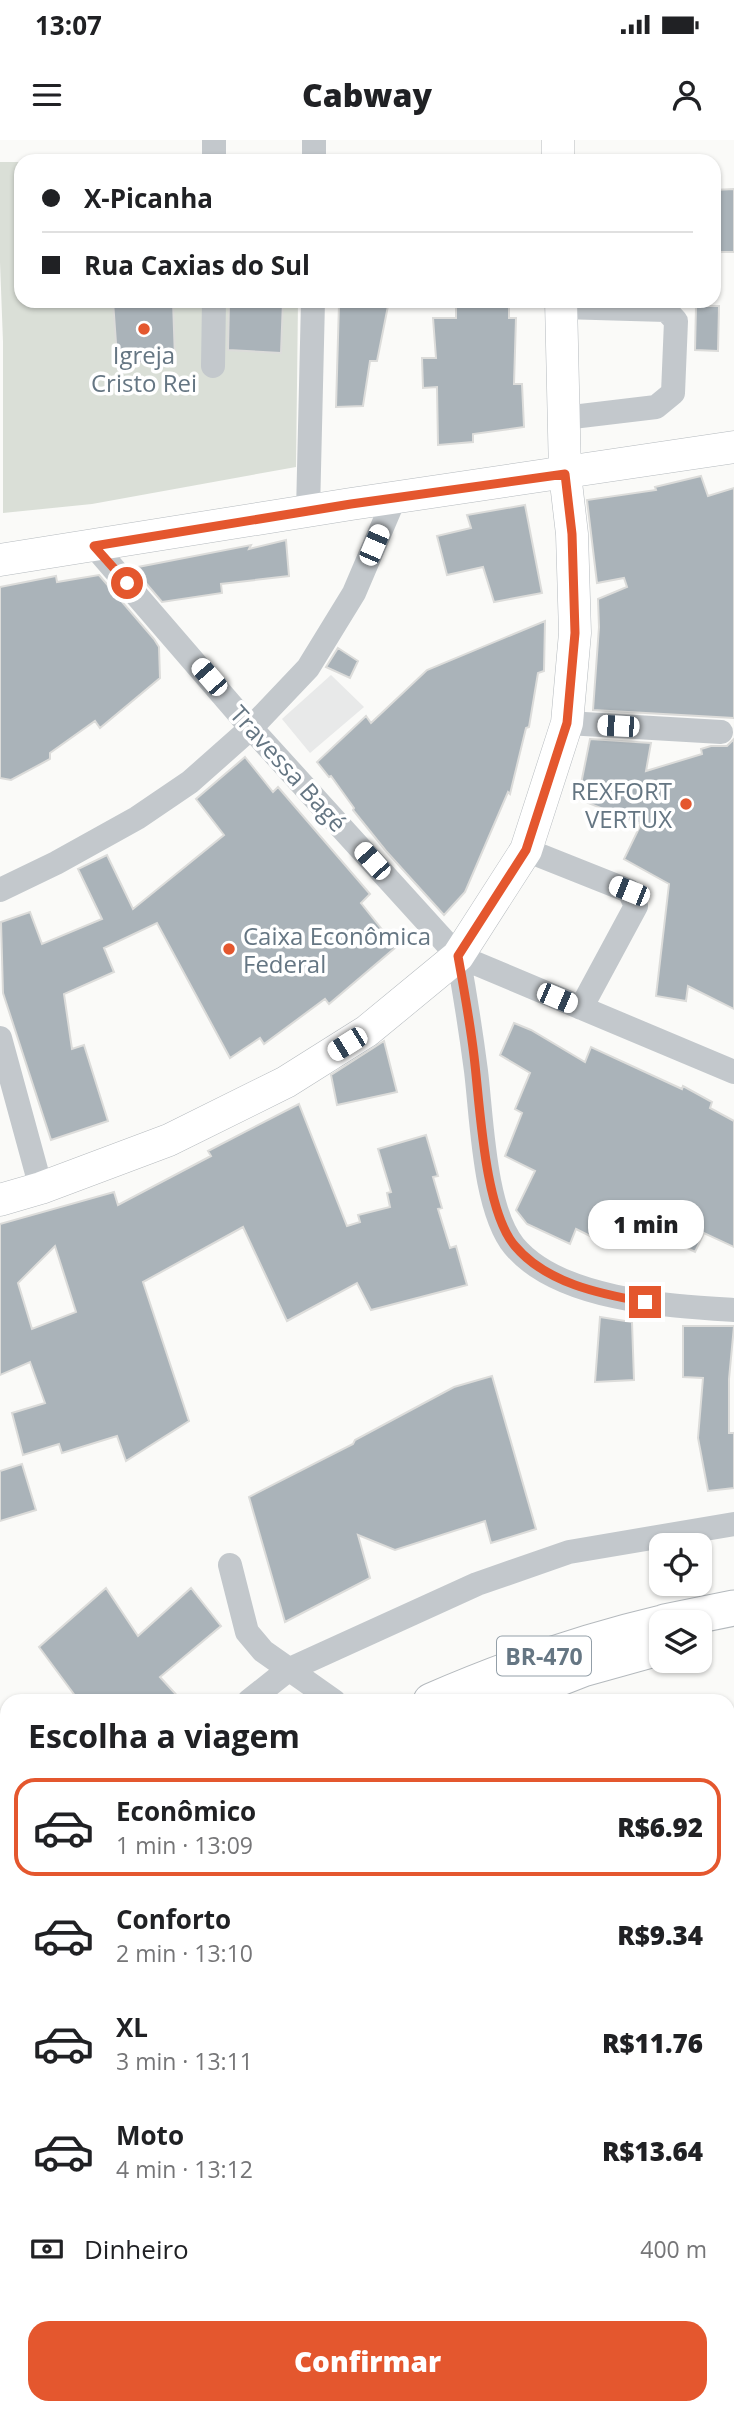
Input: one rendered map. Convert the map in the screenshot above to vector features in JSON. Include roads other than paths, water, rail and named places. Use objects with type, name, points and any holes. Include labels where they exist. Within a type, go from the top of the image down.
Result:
[{"type":"highway","name":"BR-470","points":[[712,1613],[734,1608]]},
{"type":"highway","name":"BR-470","points":[[448,1694],[576,1644],[649,1626]]},
{"type":"highway","points":[[712,1634],[734,1629]]},
{"type":"highway","name":"BR-470","points":[[519,1694],[583,1669],[649,1651]]},
{"type":"main road","points":[[0,1200],[41,1188],[169,1140],[286,1082],[367,1031],[458,956],[526,850],[567,723],[575,633],[572,534],[565,474],[561,308]]},
{"type":"main road","points":[[0,560],[395,497],[734,447]]},
{"type":"street","points":[[213,366],[214,308]]},
{"type":"street","points":[[308,512],[313,308]]},
{"type":"street","points":[[564,418],[656,407],[673,393],[676,321],[666,310],[631,308]]},
{"type":"street","points":[[0,890],[56,863],[137,818],[190,782],[251,728],[308,668],[354,593],[395,497]]},
{"type":"street","name":"Travessa Bagé","points":[[94,546],[251,728],[458,956]]},
{"type":"street","points":[[567,723],[721,732]]},
{"type":"street","points":[[526,850],[629,891],[636,906],[581,1008]]},
{"type":"street","points":[[458,956],[734,1072]]},
{"type":"street","points":[[458,956],[474,1052],[492,1193],[499,1219],[514,1246],[538,1267],[567,1282],[597,1291],[660,1304],[734,1310]]},
{"type":"street","points":[[0,1038],[41,1188]]},
{"type":"street","points":[[258,1694],[288,1670],[477,1584],[569,1552],[734,1524]]},
{"type":"street","points":[[230,1565],[247,1632],[263,1651],[324,1694]]},
{"type":"place","name":"Igreja Cristo Rei","points":[[144,329]]},
{"type":"place","name":"REXFORT VERTUX","points":[[686,804]]},
{"type":"place","name":"Caixa Econômica Federal","points":[[229,949]]}]
